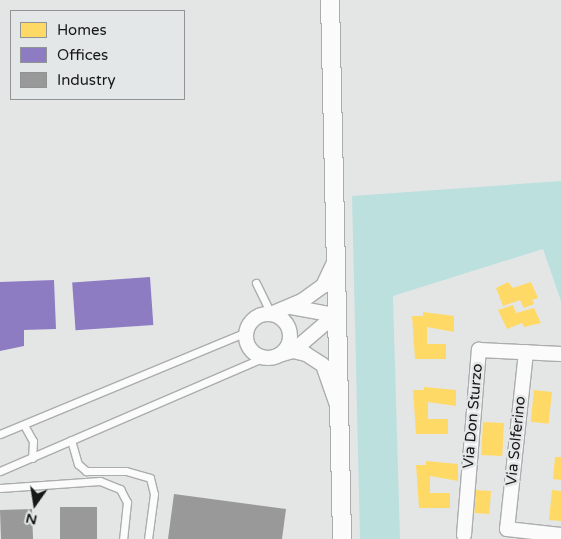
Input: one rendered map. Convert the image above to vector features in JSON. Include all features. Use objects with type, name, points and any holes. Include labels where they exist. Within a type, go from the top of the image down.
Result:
[{"type":"street","points":[[330,0],[335,315],[342,539]]},
{"type":"street","points":[[334,262],[322,286],[302,301],[271,314],[258,316],[246,332],[251,351],[262,358],[293,351],[335,315]]},
{"type":"street","points":[[289,307],[335,315]]},
{"type":"street","points":[[271,314],[283,320],[290,332],[288,346],[279,355]]},
{"type":"street","name":"Via Don Sturzo","points":[[464,535],[479,350],[561,354]]},
{"type":"street","points":[[293,351],[306,354],[322,365],[337,404]]},
{"type":"street","name":"Via Solferino","points":[[526,352],[507,529],[561,534]]},
{"type":"lane","points":[[256,283],[271,314]]},
{"type":"lane","points":[[0,434],[246,332]]},
{"type":"lane","points":[[0,471],[262,358]]},
{"type":"lane","points":[[24,425],[33,441],[32,458]]},
{"type":"lane","points":[[71,440],[78,464],[86,471],[126,471],[150,478],[154,494],[148,539]]},
{"type":"lane","points":[[0,488],[100,481],[120,489],[127,502],[123,539]]},
{"type":"shaded area","points":[[561,181],[561,301],[543,249],[393,296],[400,539],[360,539],[352,196]]},
{"type":"building: Homes","points":[[508,282],[513,288],[531,282],[538,298],[532,300],[534,304],[524,308],[520,300],[503,306],[496,288]]},
{"type":"building: Homes","points":[[513,305],[516,313],[534,308],[541,323],[524,327],[522,323],[507,329],[498,310]]},
{"type":"building: Homes","points":[[423,312],[454,316],[454,332],[427,327],[427,344],[446,344],[446,359],[415,359],[412,316],[423,316]]},
{"type":"building: Homes","points":[[424,387],[456,390],[456,406],[428,402],[428,419],[448,419],[448,434],[416,434],[413,390],[424,390]]},
{"type":"building: Homes","points":[[534,390],[552,392],[549,424],[531,422]]},
{"type":"building: Homes","points":[[483,422],[504,423],[502,456],[481,455]]},
{"type":"building: Homes","points":[[555,457],[561,457],[561,480],[553,479]]},
{"type":"building: Homes","points":[[426,461],[458,464],[458,481],[430,476],[430,493],[450,493],[450,508],[419,508],[416,465],[426,465]]},
{"type":"building: Homes","points":[[476,490],[491,491],[489,514],[474,513]]},
{"type":"building: Homes","points":[[552,490],[561,491],[561,521],[549,520]]},
{"type":"building: Offices","points":[[150,277],[153,325],[76,330],[72,282]]},
{"type":"building: Offices","points":[[54,280],[56,329],[24,330],[24,346],[0,351],[0,282]]},
{"type":"building: Industry","points":[[174,494],[286,509],[282,539],[168,539]]},
{"type":"building: Industry","points":[[60,507],[97,507],[97,539],[60,539]]},
{"type":"building: Industry","points":[[32,509],[33,539],[1,539],[0,510]]}]
